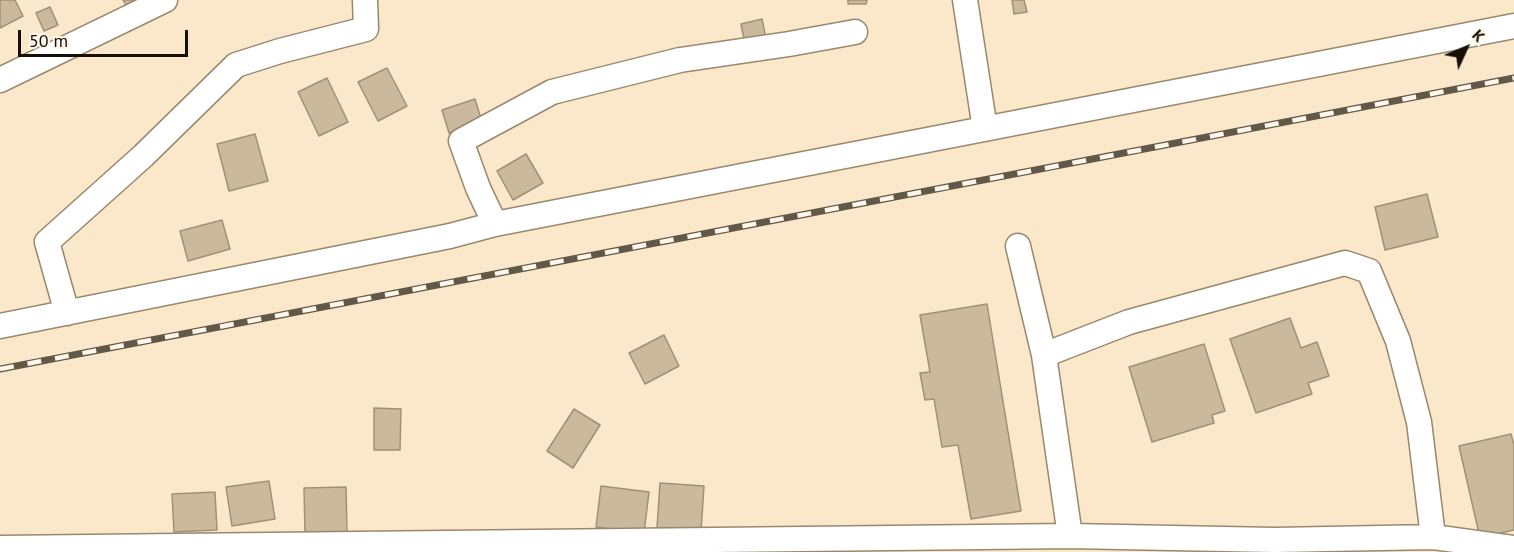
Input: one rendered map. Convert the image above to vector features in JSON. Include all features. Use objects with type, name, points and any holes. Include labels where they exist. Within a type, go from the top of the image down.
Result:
[{"type":"street","points":[[0,80],[165,0]]},
{"type":"street","points":[[67,313],[47,242],[142,156],[236,66],[280,51],[366,29],[365,0]]},
{"type":"street","points":[[964,0],[985,129]]},
{"type":"street","points":[[0,326],[450,236],[495,224],[1514,26]]},
{"type":"street","points":[[495,224],[478,188],[461,141],[552,92],[680,60],[855,32]]},
{"type":"street","points":[[1018,246],[1044,355],[1070,536]]},
{"type":"street","points":[[1044,355],[1129,322],[1345,263],[1369,271],[1398,341],[1419,422],[1433,537]]},
{"type":"street","points":[[0,548],[1044,544],[1070,536],[1274,546],[1433,537],[1514,548]]},
{"type":"building","points":[[0,0],[15,0],[23,16],[0,28]]},
{"type":"building","points":[[123,0],[142,0],[127,7]]},
{"type":"building","points":[[848,0],[867,0],[866,4],[848,4]]},
{"type":"building","points":[[1012,0],[1024,0],[1027,12],[1014,14]]},
{"type":"building","points":[[50,7],[58,25],[44,31],[36,13]]},
{"type":"building","points":[[762,19],[766,39],[745,44],[741,24]]},
{"type":"building","points":[[387,68],[407,106],[378,121],[358,82]]},
{"type":"building","points":[[327,78],[348,122],[319,136],[298,92]]},
{"type":"building","points":[[475,99],[482,122],[449,133],[442,110]]},
{"type":"building","points":[[255,134],[268,181],[229,191],[217,144]]},
{"type":"building","points":[[526,154],[543,183],[513,200],[497,171]]},
{"type":"building","points":[[1427,194],[1438,237],[1385,250],[1375,207]]},
{"type":"building","points":[[222,220],[230,249],[188,261],[180,231]]},
{"type":"building","points":[[987,304],[1021,511],[971,519],[958,445],[942,447],[934,399],[925,400],[920,373],[930,372],[920,315]]},
{"type":"building","points":[[1290,318],[1301,348],[1317,342],[1329,376],[1308,383],[1312,394],[1256,413],[1230,339]]},
{"type":"building","points":[[664,335],[679,366],[645,384],[629,353]]},
{"type":"building","points":[[1204,344],[1225,411],[1212,415],[1214,423],[1152,442],[1129,367]]},
{"type":"building","points":[[374,408],[401,409],[400,450],[374,450]]},
{"type":"building","points":[[574,409],[600,425],[573,468],[547,451]]},
{"type":"building","points":[[1511,434],[1514,445],[1514,530],[1480,538],[1459,446]]},
{"type":"building","points":[[269,481],[275,519],[232,526],[226,487]]},
{"type":"building","points":[[660,483],[704,486],[701,531],[657,528]]},
{"type":"building","points":[[601,486],[649,492],[644,533],[596,527]]},
{"type":"building","points":[[346,487],[347,533],[305,534],[304,488]]},
{"type":"building","points":[[215,492],[217,530],[174,532],[172,494]]},
{"type":"railway","points":[[0,369],[1514,78]]}]
